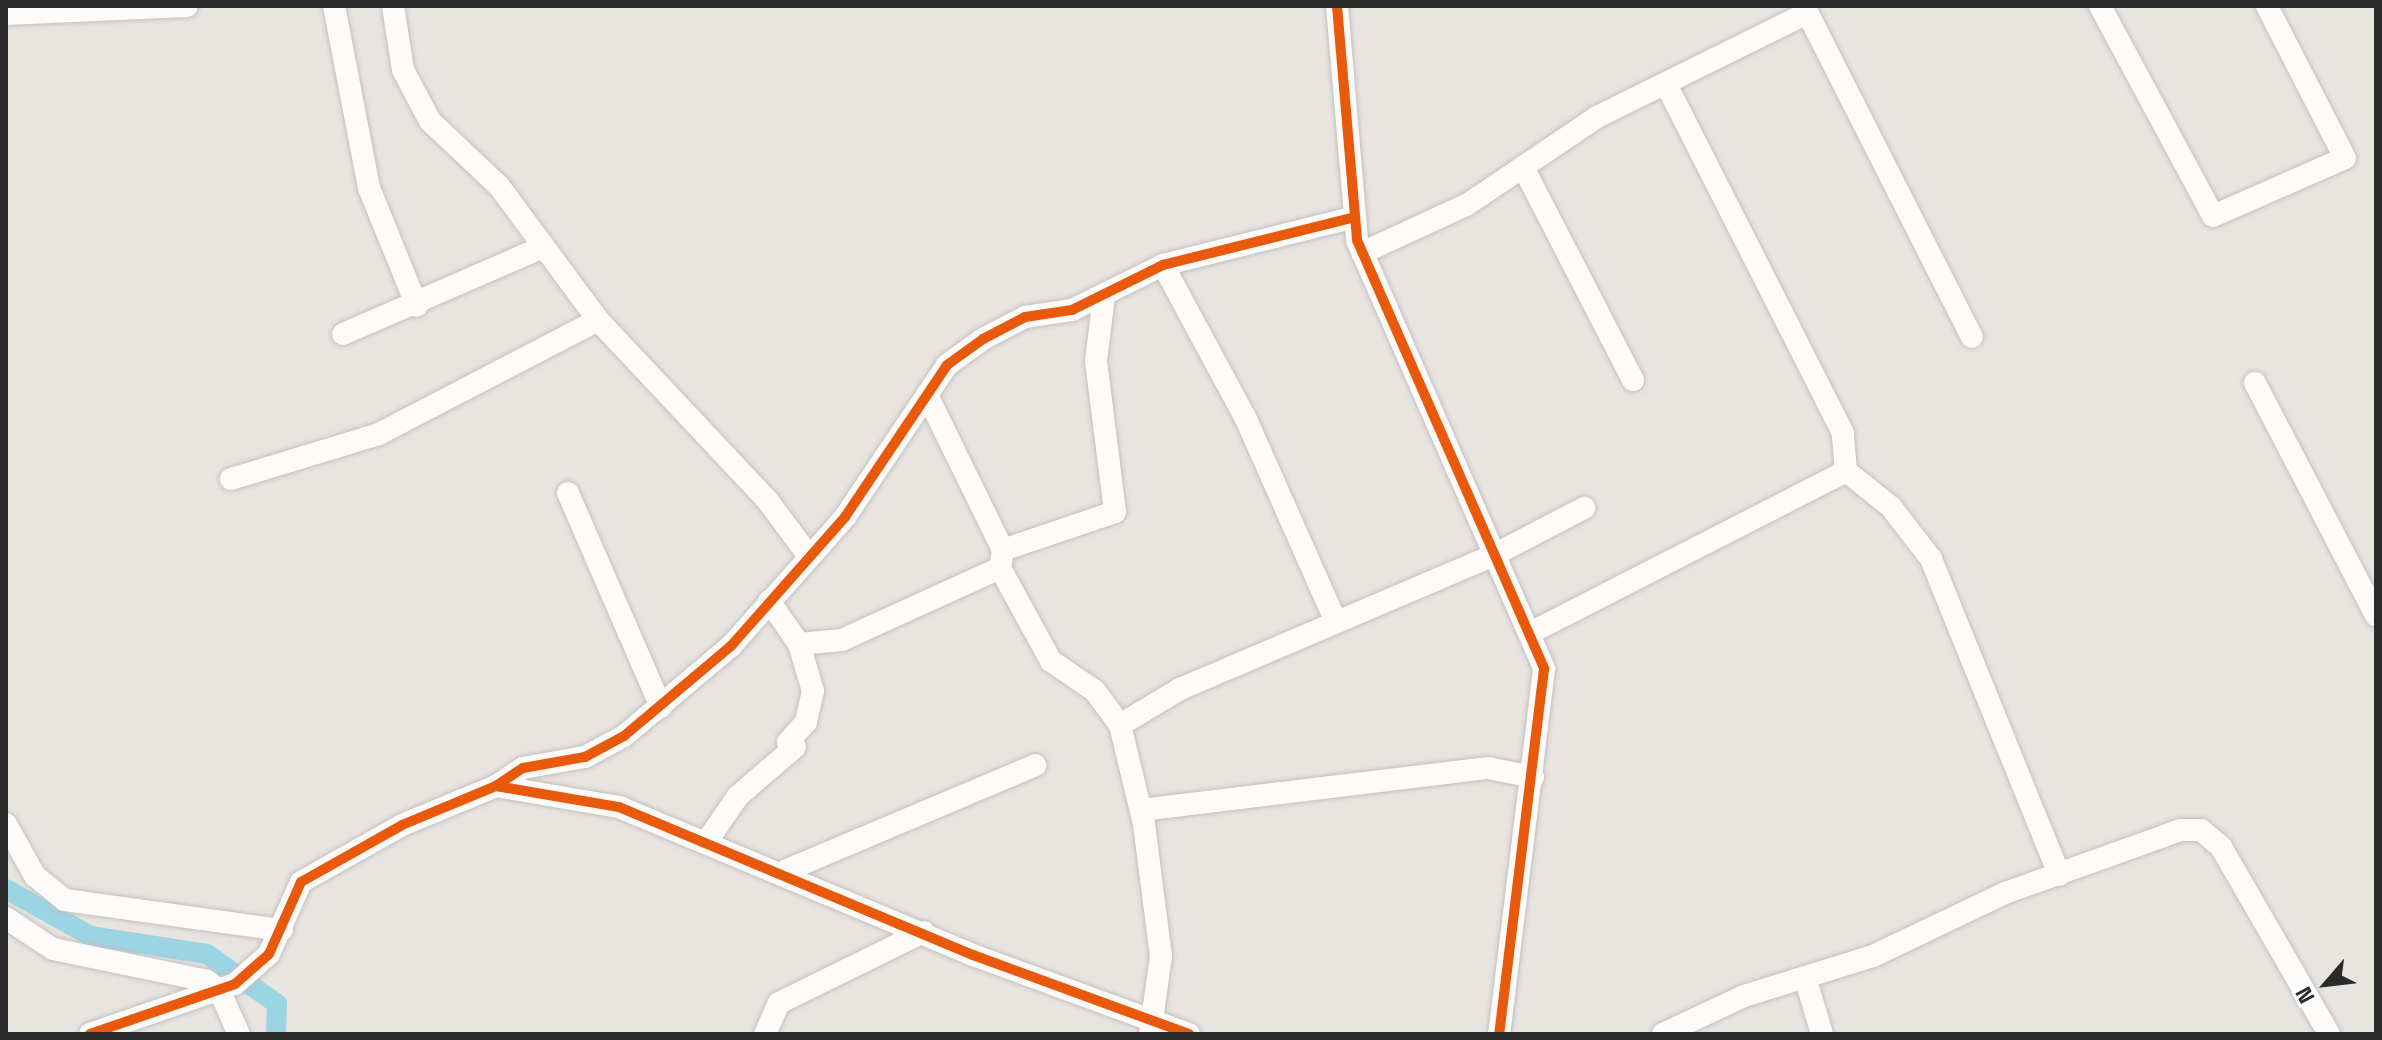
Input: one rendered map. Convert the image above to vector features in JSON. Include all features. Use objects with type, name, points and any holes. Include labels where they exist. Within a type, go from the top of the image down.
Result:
[{"type":"street","points":[[6,14],[187,6]]},
{"type":"street","points":[[334,6],[369,188],[417,306]]},
{"type":"street","points":[[393,6],[403,70],[430,121],[499,186],[541,248],[598,320],[768,501],[808,555]]},
{"type":"street","points":[[1337,6],[1355,217],[1362,253],[1544,669],[1499,1034]]},
{"type":"street","points":[[2100,6],[2213,216],[2345,158],[2267,6]]},
{"type":"street","points":[[1362,253],[1468,204],[1523,167],[1666,84],[1806,9],[1972,337]]},
{"type":"street","points":[[1666,84],[1843,433],[1846,471],[1891,507],[1931,559],[2059,875]]},
{"type":"street","points":[[1523,167],[1633,380]]},
{"type":"street","points":[[90,1034],[227,987],[269,954],[301,882],[402,825],[496,786],[523,768],[585,757],[661,707],[769,601],[845,517],[947,365],[983,339],[1025,317],[1104,296],[1163,265],[1355,217]]},
{"type":"street","points":[[343,334],[417,306],[541,248]]},
{"type":"street","points":[[1163,265],[1246,419],[1336,622]]},
{"type":"street","points":[[799,644],[842,640],[1001,559],[1115,512],[1098,408],[1104,296]]},
{"type":"street","points":[[231,479],[379,434],[598,320]]},
{"type":"street","points":[[2255,383],[2376,615]]},
{"type":"street","points":[[927,395],[1051,661],[1095,691],[1120,725],[1141,810],[1161,956],[1150,1029]]},
{"type":"street","points":[[1530,633],[1846,471]]},
{"type":"street","points":[[568,493],[661,707]]},
{"type":"street","points":[[1120,725],[1180,689],[1494,555],[1584,508]]},
{"type":"street","points":[[707,841],[738,796],[791,744],[814,703],[799,644],[769,601]]},
{"type":"street","points":[[785,871],[1036,765]]},
{"type":"street","points":[[1141,810],[1488,768],[1533,777]]},
{"type":"street","points":[[496,786],[619,807],[785,871],[1150,1029],[1189,1034]]},
{"type":"street","points":[[6,824],[35,876],[65,900],[282,930]]},
{"type":"street","points":[[1663,1034],[1805,977],[1873,956],[2059,875],[2181,830],[2201,830],[2221,847],[2329,1034]]},
{"type":"street","points":[[6,918],[53,949],[197,976],[227,987]]},
{"type":"street","points":[[765,1034],[779,1003],[923,932]]},
{"type":"street","points":[[1805,977],[1822,1034]]},
{"type":"street","points":[[227,987],[239,1034]]},
{"type":"waterway","points":[[6,889],[90,936],[207,954],[277,1004],[276,1034]]},
{"type":"cycle path","points":[[1337,6],[1357,240],[1544,669],[1499,1034]]},
{"type":"cycle path","points":[[496,786],[523,768],[585,757],[624,736],[731,646],[845,517],[947,365],[983,339],[1025,317],[1072,310],[1163,265],[1355,217]]},
{"type":"cycle path","points":[[90,1034],[235,984],[269,954],[301,882],[402,825],[496,786],[619,807],[973,955],[1189,1034]]}]
